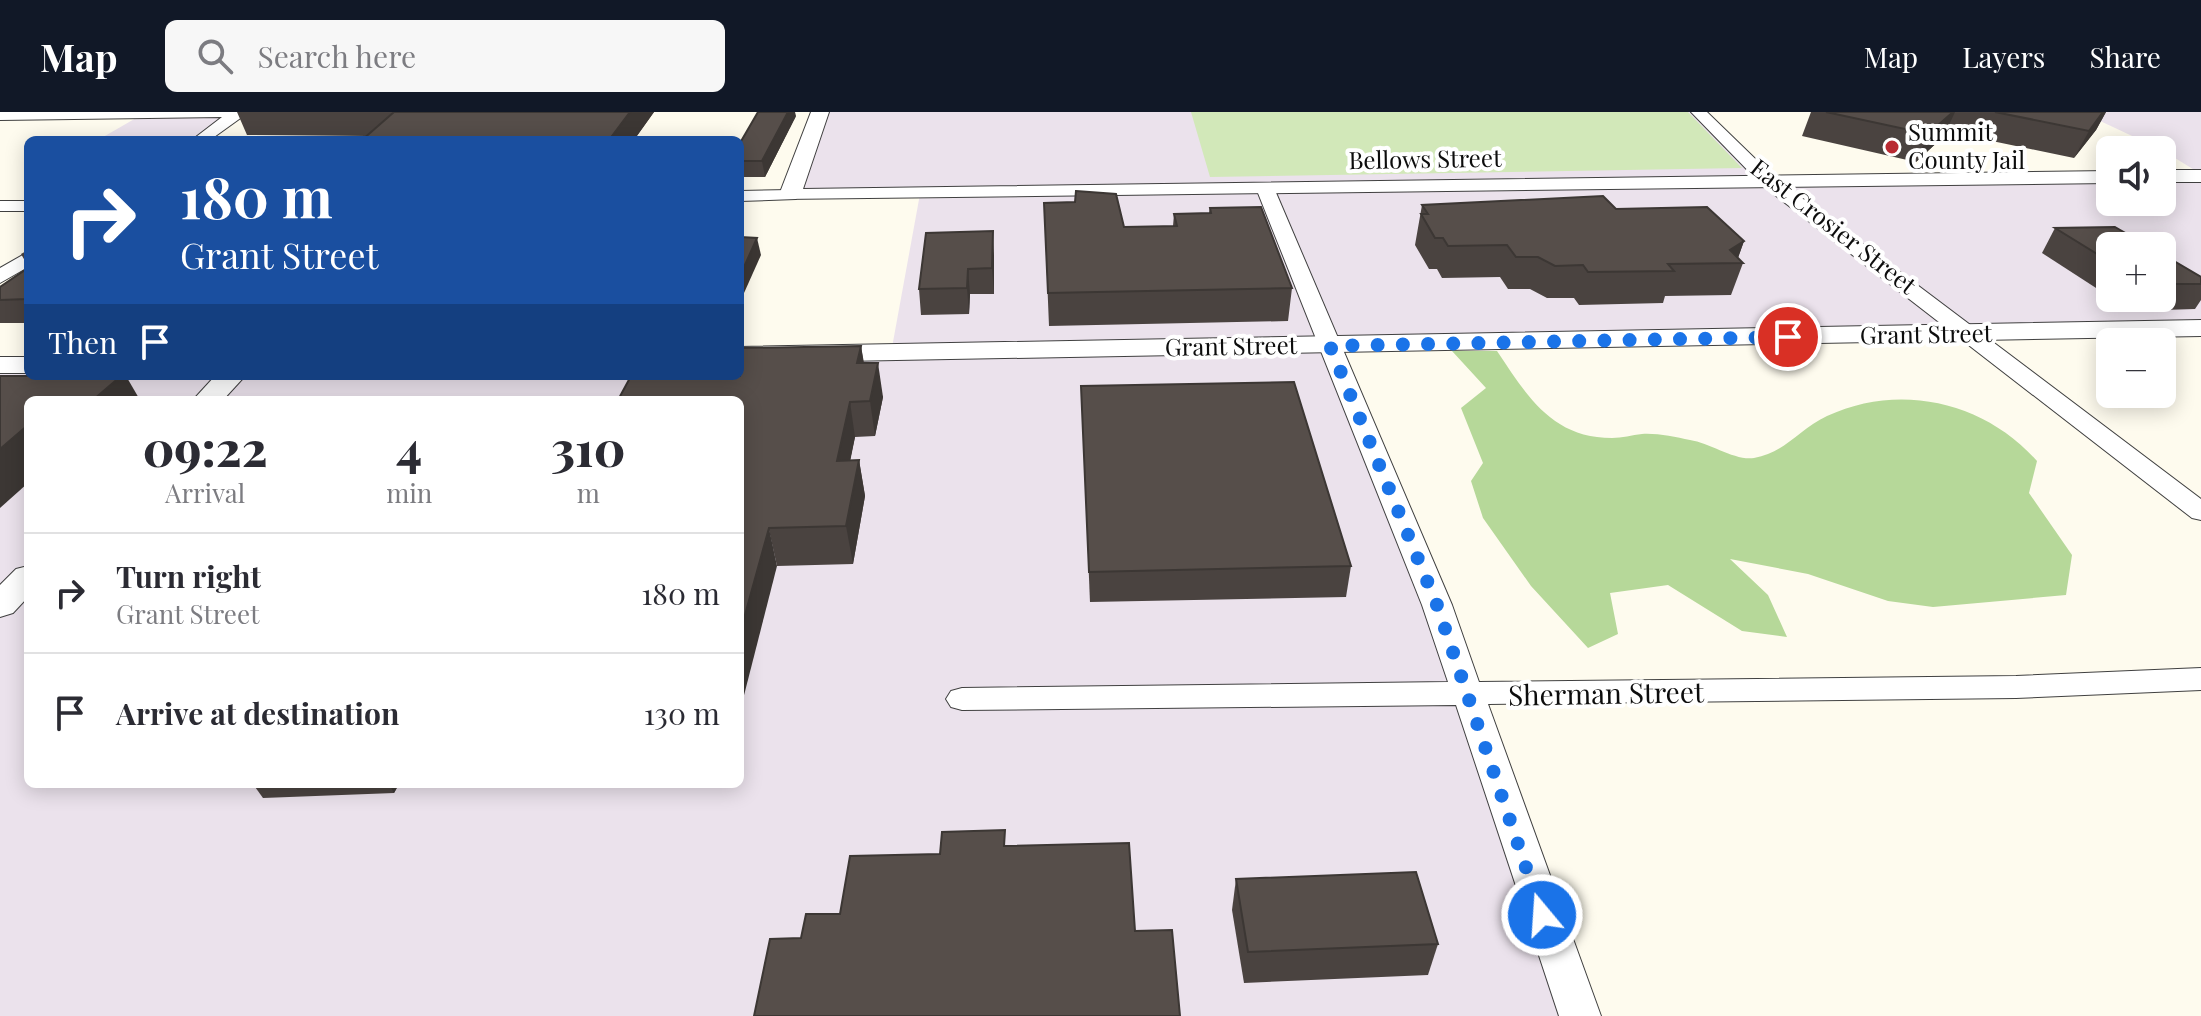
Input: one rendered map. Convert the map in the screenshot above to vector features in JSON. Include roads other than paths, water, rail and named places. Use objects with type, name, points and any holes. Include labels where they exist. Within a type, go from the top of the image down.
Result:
[{"type":"street","points":[[206,136],[240,112]]},
{"type":"street","points":[[0,115],[327,112]]},
{"type":"street","points":[[790,195],[820,112]]},
{"type":"street","name":"East Crosier Street","points":[[1698,112],[1768,181],[2201,512]]},
{"type":"street","points":[[2176,176],[2201,176]]},
{"type":"street","name":"Bellows Street","points":[[744,196],[2096,177]]},
{"type":"street","points":[[1265,188],[1437,605],[1466,696],[1580,1016]]},
{"type":"street","points":[[0,206],[24,206]]},
{"type":"street","points":[[0,277],[24,261]]},
{"type":"street","name":"Grant Street","points":[[744,355],[2201,328]]},
{"type":"street","points":[[0,365],[24,365]]},
{"type":"street","points":[[211,396],[227,380]]},
{"type":"street","points":[[0,605],[24,581]]},
{"type":"street","name":"Sherman Street","points":[[962,699],[1466,696],[2016,687],[2201,679]]},
{"type":"place","name":"Summit County Jail","points":[[1892,147]]}]
